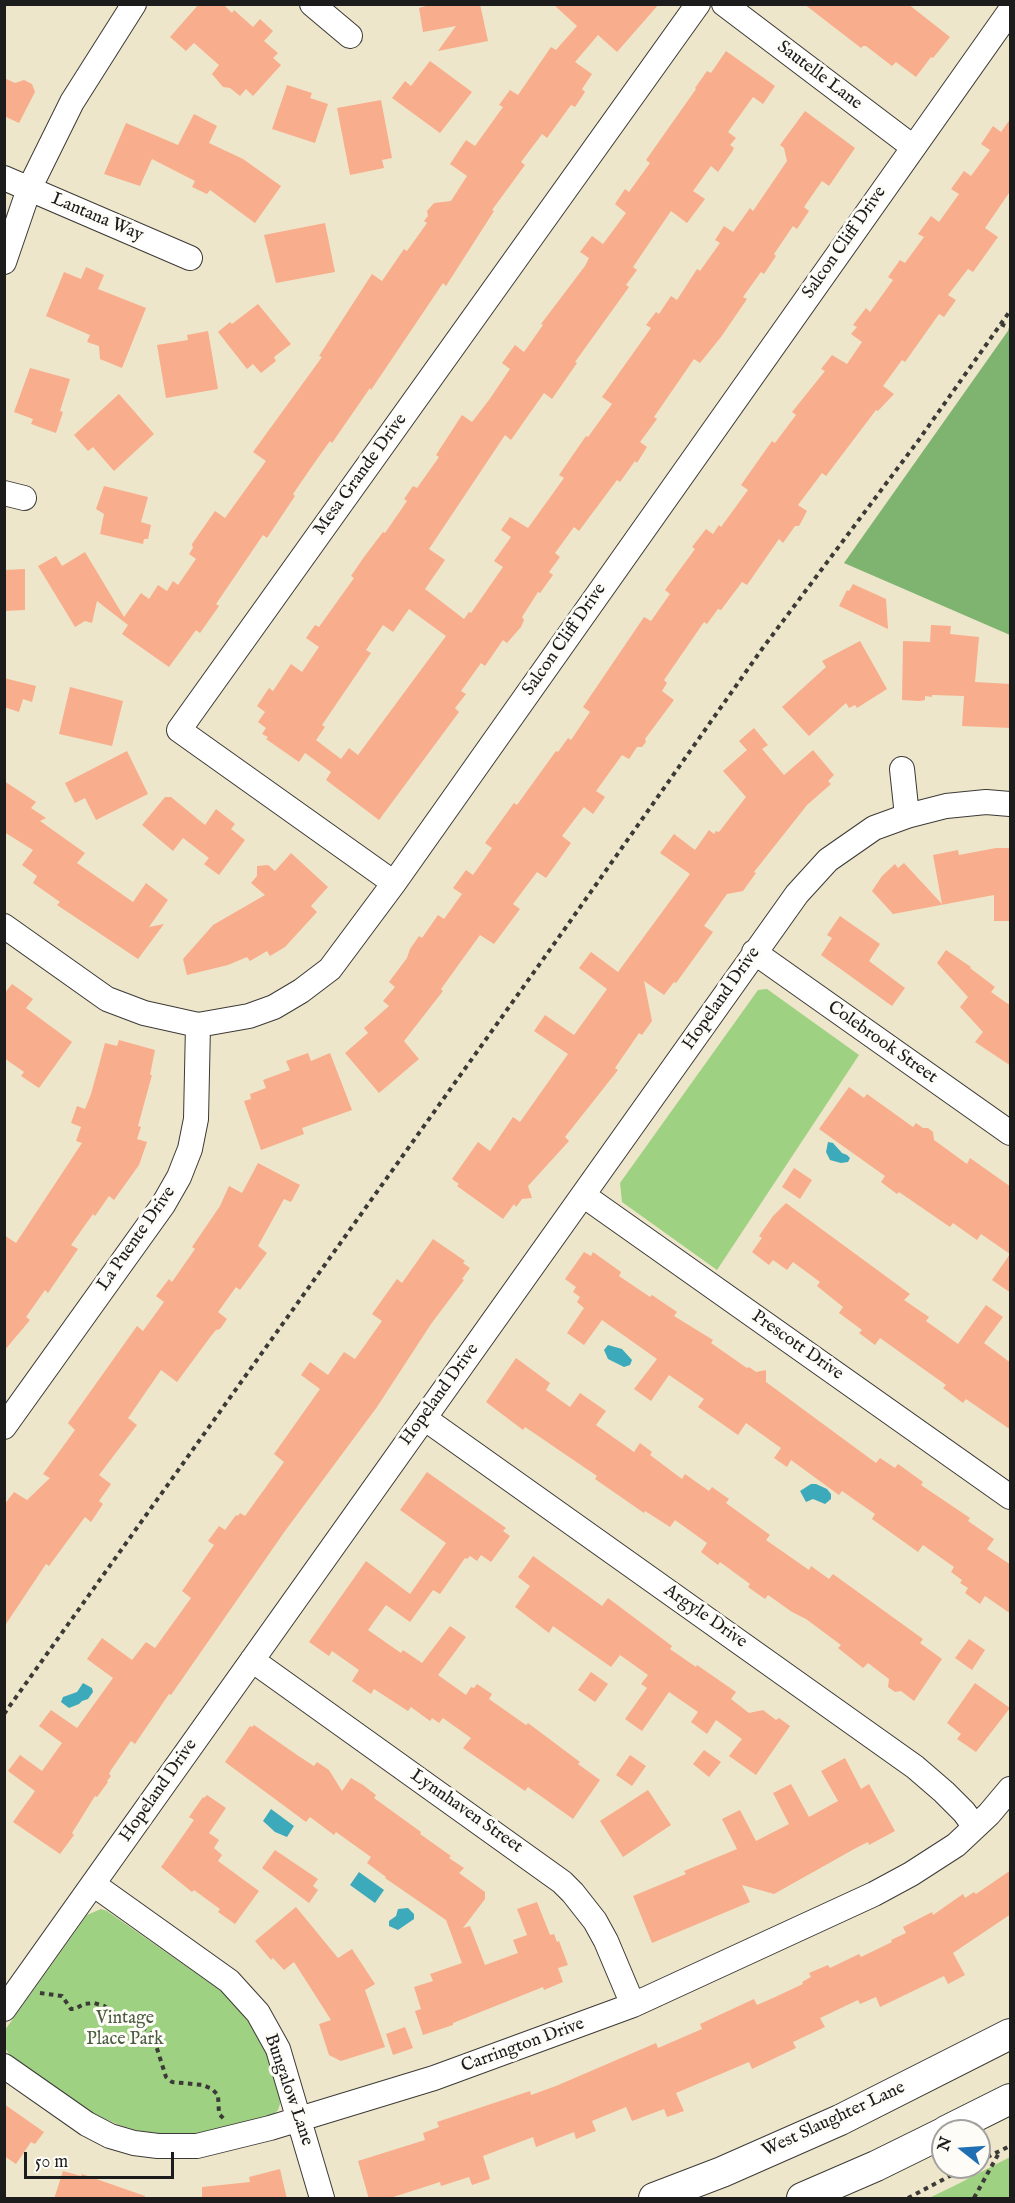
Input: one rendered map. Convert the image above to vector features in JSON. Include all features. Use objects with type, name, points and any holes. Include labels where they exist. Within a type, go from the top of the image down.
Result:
[{"type":"main road","name":"West Slaughter Lane","points":[[654,2199],[840,2120],[1011,2034]]},
{"type":"main road","points":[[971,2119],[1011,2099]]},
{"type":"main road","points":[[802,2199],[931,2139]]},
{"type":"street","points":[[4,262],[28,189],[72,102],[134,4]]},
{"type":"street","points":[[312,4],[350,36]]},
{"type":"street","name":"Mesa Grande Drive","points":[[394,883],[178,730],[698,4]]},
{"type":"street","name":"Sautelle Lane","points":[[724,4],[913,147]]},
{"type":"street","name":"Salcon Cliff Drive","points":[[4,926],[107,999],[144,1013],[198,1025],[249,1016],[274,1007],[301,991],[330,969],[394,883],[1011,11]]},
{"type":"street","name":"Lantana Way","points":[[4,178],[190,258]]},
{"type":"street","points":[[902,769],[907,816]]},
{"type":"street","name":"Hopeland Drive","points":[[4,2008],[797,894],[828,860],[874,828],[907,816],[964,803],[1011,804]]},
{"type":"street","name":"Colebrook Street","points":[[754,952],[1011,1133]]},
{"type":"street","name":"La Puente Drive","points":[[4,1427],[163,1205],[179,1177],[190,1149],[196,1119],[198,1025]]},
{"type":"street","name":"Prescott Drive","points":[[583,1195],[1011,1497]]},
{"type":"street","name":"Argyle Drive","points":[[424,1418],[915,1767],[944,1792],[975,1827]]},
{"type":"street","name":"Lynnhaven Street","points":[[252,1660],[562,1882],[595,1921],[633,2005]]},
{"type":"street","name":"Carrington Drive","points":[[4,2066],[87,2124],[111,2136],[135,2143],[171,2147],[197,2145],[255,2132],[434,2078],[633,2005],[874,1894],[938,1857],[975,1827],[1011,1789]]},
{"type":"street","name":"Bungalow Lane","points":[[93,1884],[229,1981],[249,2002],[278,2049],[322,2199]]},
{"type":"path","points":[[4,1714],[564,930],[755,658],[918,441],[1011,311]]},
{"type":"path","points":[[1001,324],[1011,328]]},
{"type":"path","points":[[39,1992],[62,1996],[71,2009],[94,2003],[104,2006],[129,2023],[147,2029],[153,2036],[166,2077],[172,2082],[202,2085],[212,2089],[218,2095],[219,2114],[225,2120]]},
{"type":"path","points":[[991,2155],[1011,2146]]},
{"type":"path","points":[[974,2199],[1000,2151]]},
{"type":"path","points":[[908,2199],[945,2179]]},
{"type":"green space","points":[[1010,328],[1010,635],[844,563]]},
{"type":"green space","points":[[767,989],[859,1055],[717,1270],[622,1202],[620,1183],[758,990]]},
{"type":"green space","name":"Vintage Place Park","points":[[101,1909],[220,1990],[234,2004],[251,2025],[270,2059],[281,2101],[278,2110],[273,2115],[198,2134],[175,2135],[140,2131],[92,2113],[9,2054],[5,2048],[5,2030],[87,1915]]},
{"type":"green space","points":[[1010,2157],[1010,2198],[929,2198],[968,2179],[991,2179],[991,2167]]},
{"type":"water","points":[[828,1142],[833,1143],[850,1158],[848,1162],[830,1160],[826,1152]]},
{"type":"water","points":[[608,1345],[622,1349],[632,1360],[630,1365],[624,1367],[608,1359],[604,1350]]},
{"type":"water","points":[[811,1484],[827,1489],[831,1494],[831,1499],[825,1504],[813,1499],[806,1502],[800,1491]]},
{"type":"water","points":[[83,1683],[92,1688],[93,1692],[88,1699],[69,1708],[61,1702],[63,1697],[77,1692]]},
{"type":"water","points":[[271,1809],[294,1826],[287,1837],[275,1832],[263,1821]]},
{"type":"water","points":[[359,1872],[384,1890],[375,1903],[350,1885]]},
{"type":"water","points":[[408,1908],[414,1914],[414,1919],[398,1930],[389,1926],[389,1921],[396,1916],[398,1909]]},
{"type":"building","points":[[199,4],[223,4],[232,13],[234,10],[253,27],[260,19],[273,31],[264,41],[278,53],[273,58],[281,65],[253,96],[246,89],[240,96],[230,88],[223,87],[212,74],[219,65],[194,43],[186,51],[170,37]]},
{"type":"building","points":[[433,4],[480,4],[488,41],[438,51],[456,26],[423,32],[419,8]]},
{"type":"building","points":[[553,4],[659,4],[617,52],[598,35],[575,62],[592,74],[582,89],[585,92],[575,107],[571,105],[547,138],[542,134],[521,162],[525,165],[492,210],[494,211],[446,286],[443,283],[371,390],[370,388],[332,443],[330,441],[315,462],[267,538],[263,535],[216,604],[219,606],[200,633],[196,630],[169,667],[122,634],[128,625],[97,601],[92,623],[85,621],[75,627],[38,566],[56,556],[62,566],[85,552],[124,617],[141,593],[149,599],[158,585],[167,591],[173,581],[178,585],[196,559],[189,554],[193,548],[192,544],[215,511],[225,518],[266,461],[253,452],[322,357],[319,356],[372,274],[382,281],[404,249],[407,251],[427,223],[424,221],[428,216],[427,211],[434,203],[451,201],[467,176],[450,164],[466,140],[475,146],[503,107],[499,105],[510,90],[518,95],[551,47],[556,50],[577,26]]},
{"type":"building","points":[[804,4],[908,4],[950,37],[916,77],[896,62],[892,66],[866,46],[861,48]]},
{"type":"building","points":[[726,51],[775,86],[763,104],[753,97],[728,132],[736,138],[730,145],[734,148],[732,152],[718,172],[711,166],[693,191],[705,199],[687,223],[671,211],[633,267],[637,270],[626,285],[629,287],[575,362],[577,363],[552,399],[544,393],[511,440],[505,435],[429,549],[445,560],[425,589],[464,619],[469,612],[471,613],[503,567],[494,561],[511,537],[501,530],[510,517],[528,528],[564,478],[559,475],[612,404],[602,397],[651,328],[646,325],[656,312],[659,314],[671,296],[677,300],[697,269],[700,271],[720,243],[715,240],[724,226],[733,232],[750,208],[753,211],[787,161],[784,148],[780,145],[805,111],[855,148],[829,186],[822,181],[804,207],[809,211],[797,229],[793,226],[764,274],[761,272],[743,297],[747,299],[721,337],[700,363],[694,359],[654,417],[657,419],[640,442],[647,447],[637,463],[635,461],[620,482],[617,480],[579,531],[574,527],[555,553],[560,557],[549,572],[553,575],[540,593],[538,592],[522,617],[524,620],[521,627],[507,643],[503,640],[485,666],[481,663],[461,691],[466,694],[455,708],[459,712],[379,820],[326,780],[331,772],[305,753],[299,762],[266,739],[268,737],[262,734],[266,728],[258,722],[265,712],[257,706],[269,688],[273,691],[291,664],[302,672],[319,647],[306,638],[315,625],[319,627],[354,578],[351,576],[364,557],[383,532],[385,533],[407,501],[404,499],[413,486],[417,488],[439,457],[436,455],[462,415],[472,422],[489,400],[510,369],[502,363],[515,345],[524,352],[543,325],[541,324],[585,266],[589,258],[580,252],[592,236],[603,244],[626,213],[615,204],[625,189],[629,192],[650,163],[646,160],[707,71],[711,73]],"holes":[[[409,609],[446,636],[358,755],[349,748],[341,759],[316,740],[325,727],[322,725],[371,653],[366,650],[383,625],[393,632]]]},
{"type":"building","points":[[430,61],[472,92],[440,133],[392,98],[405,81],[411,86]]},
{"type":"building","points":[[4,78],[15,83],[24,80],[32,84],[35,92],[19,123],[4,116]]},
{"type":"building","points":[[287,85],[312,93],[310,98],[328,104],[315,143],[272,129]]},
{"type":"building","points":[[381,100],[392,158],[382,160],[384,168],[350,175],[337,108]]},
{"type":"building","points":[[194,114],[217,126],[209,143],[243,159],[281,186],[255,223],[210,190],[207,194],[192,187],[195,181],[152,159],[140,186],[104,174],[126,123],[178,145]]},
{"type":"building","points":[[1011,118],[1011,190],[985,228],[998,237],[973,272],[968,269],[948,295],[956,300],[944,317],[939,314],[905,362],[902,360],[883,386],[894,394],[878,411],[876,410],[826,476],[822,473],[798,505],[807,511],[799,526],[795,526],[783,543],[779,539],[747,585],[742,582],[721,610],[718,609],[707,624],[704,622],[664,680],[667,683],[662,691],[674,700],[645,739],[646,742],[642,747],[637,747],[629,759],[622,755],[596,791],[605,797],[593,814],[584,807],[562,836],[571,843],[546,878],[537,872],[513,904],[520,909],[494,944],[480,935],[441,989],[443,991],[404,1041],[419,1059],[379,1093],[345,1053],[368,1033],[364,1028],[389,1006],[383,1001],[395,987],[389,982],[407,958],[410,949],[419,936],[422,938],[438,915],[444,919],[462,894],[453,888],[466,870],[473,875],[492,848],[485,843],[514,803],[517,805],[556,751],[558,752],[568,738],[571,740],[590,712],[583,707],[644,617],[651,621],[670,594],[665,590],[695,549],[692,547],[706,529],[713,534],[719,525],[721,527],[748,490],[741,485],[772,441],[775,443],[796,415],[792,412],[825,371],[821,369],[832,355],[847,364],[862,342],[851,334],[857,327],[853,325],[866,308],[870,312],[893,280],[888,277],[900,260],[905,263],[924,237],[918,234],[931,216],[939,222],[959,194],[951,189],[964,171],[971,176],[990,150],[981,144],[993,126],[1001,132]]},
{"type":"building","points":[[325,223],[335,272],[276,283],[264,235]]},
{"type":"building","points":[[86,267],[104,275],[98,289],[146,308],[122,368],[100,359],[99,346],[87,342],[90,335],[46,316],[64,272],[81,279]]},
{"type":"building","points":[[258,304],[291,344],[274,357],[276,361],[261,373],[253,364],[247,369],[218,332]]},
{"type":"building","points":[[208,331],[218,389],[166,398],[157,345],[188,340],[187,335]]},
{"type":"building","points":[[30,368],[70,379],[56,433],[31,424],[33,419],[14,412]]},
{"type":"building","points":[[119,394],[154,434],[114,471],[93,447],[88,451],[74,435]]},
{"type":"building","points":[[104,486],[148,497],[141,522],[151,525],[148,539],[144,539],[143,544],[100,534],[104,514],[96,509]]},
{"type":"building","points":[[25,569],[25,610],[4,611],[4,570]]},
{"type":"building","points":[[853,584],[886,599],[888,629],[839,606],[847,590],[849,591]]},
{"type":"building","points":[[931,625],[951,626],[950,634],[979,637],[975,682],[1011,684],[1011,728],[962,726],[964,696],[932,695],[932,697],[925,696],[925,700],[920,701],[902,700],[903,641],[930,642]]},
{"type":"building","points":[[860,641],[887,689],[857,708],[855,705],[849,708],[846,703],[809,736],[782,707],[826,667],[822,661]]},
{"type":"building","points":[[4,678],[36,686],[32,702],[23,699],[19,712],[4,707]]},
{"type":"building","points":[[70,687],[123,701],[112,746],[59,734]]},
{"type":"building","points":[[754,728],[768,745],[762,749],[784,775],[813,750],[834,775],[828,781],[831,784],[807,805],[754,872],[756,873],[743,891],[727,894],[704,926],[713,932],[676,983],[674,982],[664,995],[644,981],[652,1021],[642,1035],[639,1033],[615,1068],[618,1070],[565,1137],[569,1141],[528,1186],[532,1198],[522,1199],[516,1207],[514,1204],[503,1219],[457,1186],[459,1184],[452,1179],[478,1142],[490,1151],[513,1117],[520,1122],[568,1054],[534,1031],[545,1015],[574,1035],[607,989],[579,968],[591,952],[618,972],[690,874],[660,853],[674,834],[695,850],[709,830],[714,834],[716,831],[719,832],[746,797],[723,771],[747,750],[739,741]]},
{"type":"building","points":[[127,751],[148,794],[96,820],[85,798],[75,803],[65,783]]},
{"type":"building","points":[[4,781],[36,802],[31,808],[46,818],[40,821],[85,853],[77,863],[133,902],[146,883],[168,900],[149,927],[164,924],[138,959],[57,905],[60,902],[33,883],[37,876],[22,865],[33,850],[4,832]]},
{"type":"building","points":[[165,797],[171,797],[205,825],[216,809],[235,824],[231,829],[245,840],[219,875],[204,864],[209,858],[183,838],[173,851],[142,825]]},
{"type":"building","points":[[996,848],[1011,848],[1009,921],[994,921],[994,895],[893,914],[872,891],[882,876],[895,864],[898,868],[904,863],[942,904],[933,855],[958,850],[959,855]]},
{"type":"building","points":[[291,853],[328,887],[311,906],[317,912],[285,947],[270,956],[267,951],[250,961],[247,957],[228,965],[187,975],[183,959],[213,925],[265,895],[251,883],[257,876],[257,866],[268,865],[275,871]]},
{"type":"building","points":[[840,916],[880,944],[869,961],[905,988],[892,1006],[821,955],[832,938],[827,935]]},
{"type":"building","points":[[946,950],[995,987],[991,992],[1011,1006],[1011,1066],[975,1042],[983,1032],[960,1007],[968,997],[937,963]]},
{"type":"building","points":[[12,984],[33,999],[26,1008],[72,1042],[39,1088],[21,1076],[24,1072],[4,1058],[4,994]]},
{"type":"building","points":[[119,1040],[155,1050],[150,1075],[152,1075],[138,1126],[141,1127],[137,1139],[147,1142],[139,1165],[114,1200],[109,1196],[95,1216],[93,1214],[71,1245],[78,1249],[48,1293],[45,1290],[26,1317],[30,1320],[4,1351],[4,1235],[16,1243],[82,1143],[76,1141],[81,1127],[71,1123],[77,1106],[85,1109],[105,1043],[117,1046]]},
{"type":"building","points":[[308,1053],[311,1061],[330,1053],[352,1110],[302,1128],[304,1134],[261,1150],[244,1101],[251,1099],[250,1094],[266,1088],[263,1080],[290,1070],[286,1061]]},
{"type":"building","points":[[849,1087],[864,1098],[867,1094],[913,1127],[916,1123],[923,1128],[928,1128],[933,1132],[934,1140],[967,1164],[970,1158],[1011,1187],[1011,1293],[992,1280],[1010,1254],[981,1234],[977,1240],[953,1223],[950,1227],[899,1192],[897,1194],[881,1182],[885,1176],[819,1129]]},
{"type":"building","points":[[258,1163],[300,1185],[291,1202],[284,1199],[258,1246],[267,1253],[240,1290],[236,1287],[218,1312],[227,1319],[211,1336],[177,1382],[161,1370],[128,1418],[137,1425],[99,1475],[111,1484],[99,1501],[103,1504],[91,1522],[85,1517],[49,1566],[46,1564],[4,1627],[4,1505],[14,1492],[27,1500],[50,1478],[43,1474],[75,1430],[68,1423],[137,1326],[143,1331],[164,1302],[156,1296],[169,1279],[172,1282],[195,1249],[192,1247],[220,1206],[229,1186],[242,1193]]},
{"type":"building","points":[[794,1168],[812,1180],[800,1199],[782,1187]]},
{"type":"building","points":[[786,1203],[910,1294],[904,1300],[929,1317],[926,1321],[958,1344],[986,1305],[1003,1317],[984,1343],[1011,1363],[1011,1430],[966,1399],[963,1403],[943,1388],[946,1385],[880,1338],[875,1345],[859,1333],[862,1330],[839,1313],[843,1307],[817,1286],[820,1282],[793,1262],[787,1270],[773,1260],[769,1265],[752,1252],[762,1238],[759,1236],[773,1216]]},
{"type":"building","points":[[433,1239],[465,1261],[463,1263],[470,1268],[462,1279],[464,1280],[431,1324],[377,1407],[285,1531],[171,1695],[169,1694],[135,1744],[131,1741],[111,1770],[108,1782],[97,1797],[95,1796],[72,1833],[74,1835],[60,1854],[13,1822],[35,1791],[8,1771],[20,1755],[42,1771],[62,1743],[39,1726],[51,1710],[77,1728],[113,1678],[87,1659],[102,1638],[132,1660],[146,1642],[155,1648],[191,1598],[182,1591],[214,1545],[208,1541],[219,1526],[225,1530],[236,1515],[240,1513],[245,1516],[284,1462],[274,1454],[320,1389],[301,1375],[310,1362],[328,1375],[344,1352],[355,1359],[382,1321],[372,1314],[397,1279],[402,1283]]},
{"type":"building","points":[[584,1252],[591,1256],[593,1252],[621,1272],[619,1276],[677,1312],[674,1316],[713,1340],[711,1343],[747,1368],[756,1372],[766,1370],[766,1382],[876,1463],[880,1458],[895,1468],[898,1464],[923,1482],[921,1485],[970,1518],[968,1521],[994,1539],[987,1549],[1011,1565],[1011,1614],[985,1596],[980,1604],[965,1593],[968,1588],[960,1583],[962,1580],[951,1572],[954,1567],[923,1545],[918,1552],[872,1519],[875,1514],[842,1491],[839,1495],[791,1460],[787,1467],[774,1458],[781,1448],[746,1423],[738,1435],[698,1407],[704,1399],[669,1375],[651,1401],[634,1389],[657,1359],[602,1320],[584,1345],[567,1333],[584,1308],[577,1302],[580,1297],[573,1292],[576,1287],[565,1279]]},
{"type":"building","points":[[516,1358],[550,1383],[546,1390],[570,1407],[580,1393],[606,1411],[596,1425],[634,1452],[640,1443],[652,1452],[650,1455],[682,1479],[685,1474],[709,1491],[712,1487],[729,1499],[726,1503],[770,1535],[766,1540],[809,1570],[811,1566],[829,1579],[833,1574],[923,1639],[920,1643],[942,1659],[914,1701],[901,1691],[895,1692],[888,1687],[889,1679],[868,1663],[863,1668],[838,1648],[841,1645],[806,1619],[768,1595],[765,1599],[748,1587],[750,1584],[720,1562],[718,1565],[701,1552],[707,1543],[675,1520],[670,1527],[645,1511],[644,1513],[595,1479],[597,1476],[525,1427],[523,1430],[486,1402]]},
{"type":"building","points":[[427,1472],[506,1528],[503,1531],[510,1536],[491,1562],[481,1555],[477,1561],[470,1556],[465,1558],[440,1594],[433,1590],[410,1622],[386,1605],[368,1630],[401,1653],[403,1650],[422,1663],[450,1626],[466,1637],[438,1675],[466,1695],[471,1687],[474,1688],[477,1684],[492,1694],[489,1699],[526,1725],[528,1723],[600,1780],[573,1819],[528,1787],[525,1791],[463,1748],[471,1738],[443,1718],[439,1723],[432,1718],[430,1721],[411,1707],[408,1711],[374,1689],[371,1694],[352,1681],[359,1670],[332,1651],[329,1656],[309,1642],[366,1561],[410,1594],[446,1543],[400,1510]]},
{"type":"building","points":[[533,1556],[602,1606],[608,1598],[672,1646],[670,1649],[736,1692],[731,1699],[749,1713],[763,1710],[776,1720],[779,1718],[790,1726],[756,1775],[729,1756],[742,1739],[716,1720],[707,1734],[691,1722],[698,1712],[669,1692],[642,1731],[625,1719],[647,1688],[641,1684],[648,1675],[620,1655],[611,1667],[553,1626],[549,1633],[515,1607],[530,1586],[518,1577]]},
{"type":"building","points":[[969,1639],[985,1650],[972,1670],[955,1658]]},
{"type":"building","points":[[591,1672],[608,1684],[595,1702],[578,1690]]},
{"type":"building","points":[[975,1683],[1010,1708],[976,1752],[957,1739],[961,1734],[947,1723]]},
{"type":"building","points":[[254,1725],[314,1766],[317,1762],[329,1770],[342,1791],[351,1778],[363,1785],[376,1795],[374,1798],[421,1832],[420,1834],[464,1868],[459,1873],[485,1892],[485,1899],[463,1928],[470,1926],[485,1965],[518,1953],[513,1940],[527,1935],[517,1909],[537,1902],[550,1935],[554,1934],[557,1942],[559,1941],[568,1965],[558,1968],[563,1982],[544,1990],[543,1987],[453,2023],[453,2025],[423,2035],[415,2011],[421,2009],[414,1987],[433,1981],[430,1974],[462,1963],[446,1920],[367,1863],[371,1857],[336,1832],[334,1835],[310,1817],[306,1822],[225,1762],[250,1726]]},
{"type":"building","points":[[704,1750],[721,1762],[709,1777],[693,1764]]},
{"type":"building","points":[[630,1755],[646,1766],[632,1786],[616,1775]]},
{"type":"building","points":[[845,1758],[861,1789],[869,1784],[895,1831],[869,1845],[868,1842],[856,1848],[774,1894],[742,1885],[750,1902],[652,1943],[633,1896],[737,1849],[722,1819],[740,1810],[756,1841],[789,1824],[773,1793],[791,1784],[809,1817],[838,1801],[821,1771]]},
{"type":"building","points":[[648,1790],[671,1825],[623,1857],[600,1821]]},
{"type":"building","points":[[207,1795],[226,1808],[209,1833],[219,1840],[214,1848],[222,1855],[218,1861],[259,1891],[235,1924],[218,1912],[220,1909],[194,1890],[192,1892],[161,1867],[194,1820],[189,1817],[203,1797]]},
{"type":"building","points":[[275,1850],[318,1879],[313,1886],[318,1890],[309,1903],[262,1868]]},
{"type":"building","points":[[1011,1870],[1011,1914],[953,1953],[965,1975],[948,1984],[944,1976],[880,2007],[876,1997],[860,2004],[858,2000],[820,2018],[825,2027],[793,2042],[796,2048],[752,2069],[749,2062],[676,2093],[684,2111],[667,2117],[664,2109],[632,2121],[626,2107],[592,2121],[596,2131],[576,2139],[574,2132],[536,2147],[533,2137],[483,2156],[490,2179],[472,2185],[469,2177],[441,2186],[440,2182],[387,2199],[369,2199],[358,2161],[425,2140],[423,2133],[439,2127],[437,2122],[530,2091],[531,2095],[556,2086],[656,2043],[658,2048],[702,2029],[700,2024],[754,1999],[757,2005],[773,1998],[803,1984],[802,1982],[811,1977],[809,1973],[828,1965],[830,1968],[859,1954],[861,1957],[892,1942],[891,1940],[906,1933],[903,1927],[932,1912],[933,1915],[963,1894],[965,1898],[974,1892],[976,1894]]},
{"type":"building","points":[[296,1907],[338,1958],[352,1949],[375,1984],[365,1990],[385,2047],[341,2061],[329,2055],[319,2024],[331,2020],[294,1962],[284,1970],[273,1958],[271,1960],[255,1941]]},
{"type":"building","points":[[405,2027],[413,2048],[393,2055],[386,2034]]},
{"type":"building","points":[[4,2104],[44,2132],[35,2144],[31,2142],[16,2164],[4,2156]]},
{"type":"building","points":[[280,2169],[287,2199],[202,2199],[202,2187],[250,2182],[249,2177]]},
{"type":"building","points":[[63,2171],[81,2176],[82,2174],[145,2196],[144,2199],[54,2199]]}]
